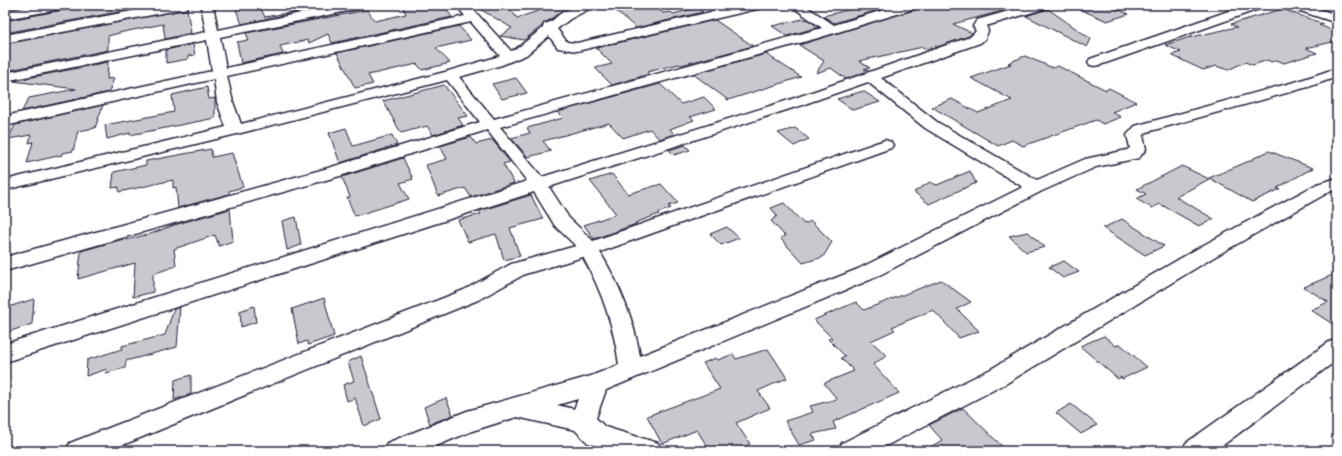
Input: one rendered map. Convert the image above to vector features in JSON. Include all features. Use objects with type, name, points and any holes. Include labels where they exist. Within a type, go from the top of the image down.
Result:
[{"type":"street","points":[[5,15],[61,5]]},
{"type":"street","points":[[5,39],[183,5]]},
{"type":"street","points":[[207,5],[221,73],[225,102],[235,130]]},
{"type":"street","points":[[5,77],[358,5]]},
{"type":"street","points":[[462,5],[509,57]]},
{"type":"street","points":[[5,185],[235,130],[450,75],[509,57],[520,52],[566,16],[587,5]]},
{"type":"street","points":[[550,28],[563,45],[577,47],[757,5]]},
{"type":"street","points":[[796,5],[832,29]]},
{"type":"street","points":[[5,264],[334,172],[490,125],[912,7],[914,5]]},
{"type":"street","points":[[5,353],[794,103],[975,40],[980,36],[982,31],[979,26],[981,23],[1043,5]]},
{"type":"street","points":[[1095,62],[1258,5]]},
{"type":"street","points":[[1295,5],[1337,19]]},
{"type":"street","points":[[5,121],[474,18]]},
{"type":"street","points":[[396,451],[467,422],[596,384],[865,274],[1036,187],[1091,163],[1133,154],[1138,149],[1135,135],[1140,129],[1303,84],[1337,72]]},
{"type":"street","points":[[450,75],[538,183],[561,222],[589,249],[609,290],[622,323],[628,345],[631,370]]},
{"type":"street","points":[[870,76],[931,125],[1036,187]]},
{"type":"street","points":[[79,451],[471,295],[518,268],[589,249],[884,144]]},
{"type":"street","points":[[851,451],[999,376],[1208,252],[1323,188],[1337,183]]},
{"type":"street","points":[[1195,451],[1337,348]]},
{"type":"street","points":[[582,420],[596,384]]},
{"type":"street","points":[[516,408],[582,420],[597,434],[649,451]]},
{"type":"building","points":[[89,5],[156,5],[5,33],[5,21]]},
{"type":"building","points":[[234,5],[259,5],[265,17],[297,11],[294,5],[321,5],[322,7],[242,24]]},
{"type":"building","points":[[416,5],[443,5],[452,17],[332,43],[328,34],[309,43],[308,40],[280,46],[283,54],[241,63],[237,42],[249,40],[246,33],[367,10],[375,21],[406,14],[403,7]]},
{"type":"building","points":[[473,5],[507,5],[517,18],[556,5],[569,5],[524,40],[500,36],[512,28]]},
{"type":"building","points":[[609,5],[637,5],[640,8],[653,5],[663,13],[671,12],[673,14],[697,8],[703,12],[636,28]]},
{"type":"building","points":[[867,5],[895,5],[834,23],[823,16]]},
{"type":"building","points":[[920,5],[1005,5],[1006,10],[953,24],[972,33],[969,36],[937,47],[935,46],[926,49],[923,47],[859,61],[870,68],[864,69],[868,71],[846,79],[831,68],[816,73],[824,61],[799,45],[917,9]]},
{"type":"building","points":[[1070,5],[1107,5],[1129,14],[1107,21]]},
{"type":"building","points":[[187,9],[191,33],[165,39],[163,24],[123,32],[108,36],[108,50],[5,71],[5,44]]},
{"type":"building","points":[[1048,9],[1091,39],[1087,47],[1026,16]]},
{"type":"building","points":[[1282,9],[1324,24],[1319,25],[1337,32],[1337,41],[1306,48],[1317,53],[1284,63],[1277,60],[1271,62],[1268,60],[1253,65],[1245,62],[1228,70],[1216,66],[1203,70],[1171,55],[1181,52],[1165,45],[1187,38],[1237,27],[1231,24]]},
{"type":"building","points":[[803,19],[808,20],[819,27],[787,36],[772,26]]},
{"type":"building","points":[[715,20],[753,46],[681,65],[679,64],[647,72],[649,74],[612,85],[595,68],[612,64],[596,48]]},
{"type":"building","points":[[459,26],[471,40],[436,48],[450,63],[422,70],[417,64],[368,75],[373,84],[355,88],[337,53]]},
{"type":"building","points":[[193,44],[195,55],[188,56],[188,59],[166,63],[166,50]]},
{"type":"building","points":[[766,54],[801,77],[728,100],[693,74]]},
{"type":"building","points":[[1025,56],[1053,68],[1058,66],[1106,90],[1109,88],[1136,102],[1112,112],[1121,117],[1103,124],[1096,120],[1023,146],[1012,140],[998,146],[932,107],[952,99],[978,113],[1012,100],[971,78],[1011,64],[1008,63]]},
{"type":"building","points":[[108,62],[107,79],[114,78],[109,92],[22,111],[29,98],[76,89],[13,81]]},
{"type":"building","points":[[516,78],[527,93],[502,99],[492,84]]},
{"type":"building","points":[[660,84],[681,104],[704,97],[716,109],[690,117],[694,120],[670,129],[674,134],[659,139],[650,129],[623,138],[609,123],[543,141],[551,151],[528,157],[511,138],[530,133],[527,128],[563,118],[557,112]]},
{"type":"building","points":[[444,85],[468,116],[458,118],[463,125],[433,135],[427,126],[401,133],[383,101]]},
{"type":"building","points":[[207,87],[209,99],[215,98],[215,118],[130,135],[130,133],[107,139],[105,125],[174,112],[172,95]]},
{"type":"building","points":[[863,91],[880,102],[853,110],[837,99]]},
{"type":"building","points":[[103,105],[95,128],[78,131],[73,151],[62,153],[62,155],[27,163],[33,142],[29,143],[31,135],[8,139],[15,125]]},
{"type":"building","points":[[346,128],[353,146],[392,135],[397,145],[340,163],[329,133]]},
{"type":"building","points":[[795,128],[809,139],[794,146],[778,133]]},
{"type":"building","points":[[471,137],[476,144],[492,140],[494,142],[510,162],[503,164],[514,183],[471,197],[465,188],[438,196],[426,165],[447,159],[440,146]]},
{"type":"building","points":[[685,145],[690,150],[674,155],[669,150]]},
{"type":"building","points":[[211,149],[212,157],[232,153],[243,187],[229,191],[229,194],[178,208],[176,187],[173,188],[173,180],[119,192],[119,187],[112,188],[114,172],[146,165],[146,161]]},
{"type":"building","points":[[1269,151],[1313,168],[1277,188],[1280,189],[1252,202],[1209,178],[1254,159],[1252,159]]},
{"type":"building","points":[[403,158],[413,179],[400,183],[409,199],[355,216],[347,198],[350,197],[342,177]]},
{"type":"building","points":[[1182,166],[1209,179],[1176,197],[1214,219],[1199,226],[1160,204],[1152,208],[1136,199],[1146,194],[1137,189]]},
{"type":"building","points":[[970,171],[976,183],[929,204],[914,192],[930,182],[937,185]]},
{"type":"building","points":[[612,174],[628,194],[661,184],[678,203],[668,206],[671,208],[635,223],[636,224],[594,239],[584,225],[616,214],[590,181]]},
{"type":"building","points":[[531,195],[543,219],[510,228],[520,256],[504,260],[496,234],[468,242],[458,220],[481,214],[479,211]]},
{"type":"building","points":[[784,203],[804,224],[811,221],[832,242],[823,257],[803,263],[780,238],[785,236],[771,221],[777,216],[771,208]]},
{"type":"building","points":[[230,209],[233,241],[219,246],[215,235],[174,249],[176,266],[153,274],[153,292],[133,297],[135,263],[78,279],[81,251],[127,238],[126,240],[145,236],[174,225]]},
{"type":"building","points":[[296,217],[301,245],[287,250],[282,221]]},
{"type":"building","points":[[1122,219],[1164,246],[1145,255],[1103,228]]},
{"type":"building","points":[[727,227],[739,238],[721,245],[710,234]]},
{"type":"building","points":[[1028,232],[1045,247],[1026,252],[1009,236]]},
{"type":"building","points":[[1064,261],[1079,272],[1063,278],[1049,267]]},
{"type":"building","points":[[1337,273],[1337,327],[1311,310],[1328,302],[1304,287]]},
{"type":"building","points":[[941,280],[971,302],[957,309],[979,331],[959,338],[933,310],[892,327],[895,330],[871,341],[887,356],[873,364],[899,393],[833,422],[836,429],[812,434],[816,440],[799,445],[785,421],[813,412],[810,406],[837,399],[824,383],[854,371],[841,358],[845,356],[828,339],[832,338],[814,320],[856,302],[864,310]]},
{"type":"building","points":[[324,298],[334,336],[308,345],[307,341],[299,344],[292,309]]},
{"type":"building","points":[[34,299],[32,324],[5,333],[5,308]]},
{"type":"building","points":[[254,306],[256,322],[241,327],[240,311]]},
{"type":"building","points":[[180,307],[177,347],[126,361],[125,368],[106,373],[107,369],[86,376],[87,360],[122,349],[122,346],[165,335],[174,309]]},
{"type":"building","points":[[1104,336],[1116,346],[1120,344],[1147,367],[1122,379],[1121,377],[1118,379],[1080,346]]},
{"type":"building","points":[[768,349],[787,378],[758,391],[770,408],[736,423],[750,444],[735,451],[710,451],[697,430],[662,444],[647,416],[720,389],[703,363],[716,358],[718,360],[733,354],[736,359]]},
{"type":"building","points":[[361,356],[381,419],[364,426],[355,398],[347,401],[343,385],[354,381],[348,362]]},
{"type":"building","points":[[191,375],[191,394],[174,400],[175,380]]},
{"type":"building","points":[[446,398],[453,415],[430,424],[424,407]]},
{"type":"building","points":[[1071,404],[1097,425],[1081,434],[1056,413]]},
{"type":"building","points":[[963,408],[1007,451],[924,451],[942,440],[929,425]]}]
